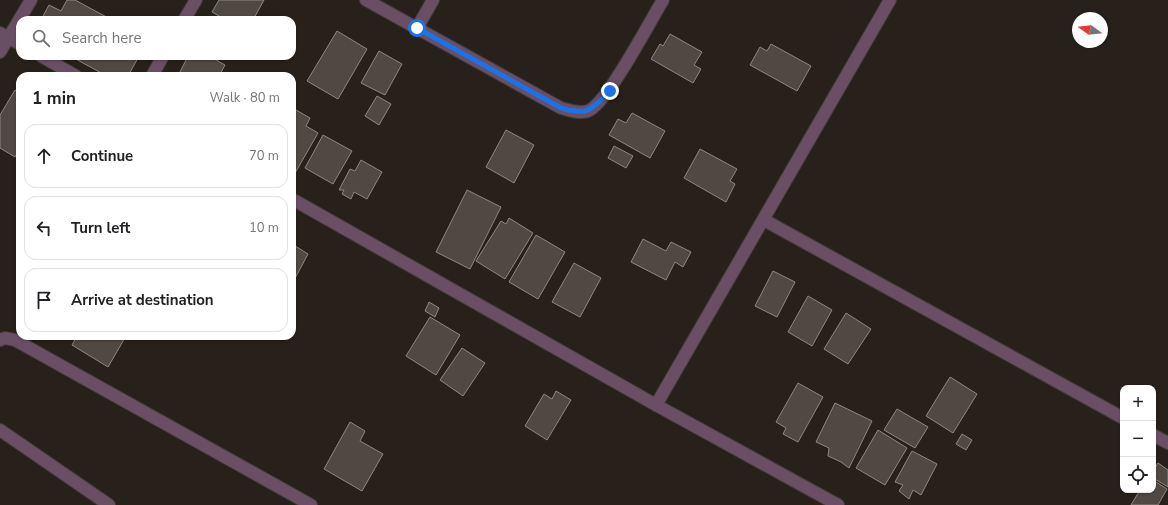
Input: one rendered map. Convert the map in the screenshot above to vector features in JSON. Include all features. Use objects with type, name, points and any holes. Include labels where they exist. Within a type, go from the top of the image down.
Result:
[{"type":"street","points":[[19,16],[31,0]]},
{"type":"street","points":[[186,16],[196,0]]},
{"type":"street","points":[[366,0],[561,108],[576,112],[589,111],[610,91],[663,0]]},
{"type":"street","points":[[417,28],[433,0]]},
{"type":"street","points":[[656,405],[890,0]]},
{"type":"street","points":[[0,52],[4,36],[16,20]]},
{"type":"street","points":[[4,36],[16,42]]},
{"type":"street","points":[[48,60],[69,72]]},
{"type":"street","points":[[154,72],[162,60]]},
{"type":"street","points":[[296,201],[656,405],[838,505]]},
{"type":"street","points":[[764,220],[1120,416]]},
{"type":"street","points":[[0,340],[5,338],[15,340],[311,505]]},
{"type":"street","points":[[0,430],[109,505]]},
{"type":"street","points":[[1156,437],[1168,443]]},
{"type":"building","points":[[67,0],[75,0],[105,16],[43,16],[49,5],[61,11]]},
{"type":"building","points":[[219,0],[264,0],[255,16],[219,16],[212,12]]},
{"type":"building","points":[[337,31],[367,49],[338,99],[307,81]]},
{"type":"building","points":[[670,34],[702,52],[694,65],[701,69],[693,83],[651,59],[660,44],[663,46]]},
{"type":"building","points":[[771,44],[811,66],[797,91],[750,65],[760,47],[767,51]]},
{"type":"building","points":[[379,51],[402,64],[385,95],[361,83]]},
{"type":"building","points":[[77,60],[137,60],[130,72],[100,72]]},
{"type":"building","points":[[186,60],[216,60],[225,65],[221,72],[180,72]]},
{"type":"building","points":[[16,91],[15,157],[0,148],[0,115]]},
{"type":"building","points":[[377,96],[391,104],[379,125],[365,116]]},
{"type":"building","points":[[296,110],[310,118],[306,126],[318,133],[296,172]]},
{"type":"building","points":[[632,113],[665,131],[650,158],[609,135],[618,119],[626,123]]},
{"type":"building","points":[[506,130],[534,145],[514,183],[486,167]]},
{"type":"building","points":[[323,135],[352,151],[333,184],[305,168]]},
{"type":"building","points":[[614,146],[633,156],[626,168],[608,158]]},
{"type":"building","points":[[700,149],[737,169],[730,181],[735,184],[726,202],[684,178]]},
{"type":"building","points":[[361,160],[382,172],[367,199],[354,192],[351,199],[342,194],[344,190],[339,190],[350,169],[355,171]]},
{"type":"building","points":[[467,190],[501,207],[470,269],[436,252]]},
{"type":"building","points":[[509,218],[533,233],[505,279],[476,261],[501,221],[506,224]]},
{"type":"building","points":[[536,235],[565,252],[538,299],[509,282]]},
{"type":"building","points":[[643,239],[666,251],[671,242],[691,252],[683,267],[675,262],[666,280],[631,262]]},
{"type":"building","points":[[296,246],[308,254],[296,276]]},
{"type":"building","points":[[574,263],[601,278],[580,317],[552,302]]},
{"type":"building","points":[[773,271],[795,282],[777,317],[755,306]]},
{"type":"building","points":[[808,296],[832,310],[812,346],[788,332]]},
{"type":"building","points":[[429,302],[439,308],[435,317],[425,311]]},
{"type":"building","points":[[846,313],[871,329],[848,364],[824,349]]},
{"type":"building","points":[[430,317],[460,335],[436,375],[406,356]]},
{"type":"building","points":[[75,340],[124,340],[108,367],[72,345]]},
{"type":"building","points":[[462,348],[485,363],[463,396],[440,380]]},
{"type":"building","points":[[950,377],[977,394],[953,433],[926,416]]},
{"type":"building","points":[[798,383],[823,397],[798,442],[783,434],[786,428],[776,422]]},
{"type":"building","points":[[556,391],[571,400],[547,440],[525,426],[544,394],[552,399]]},
{"type":"building","points":[[835,403],[872,421],[849,468],[841,462],[828,456],[829,448],[816,442]]},
{"type":"building","points":[[897,409],[928,427],[915,448],[884,430]]},
{"type":"building","points":[[350,422],[365,431],[360,441],[383,454],[362,491],[324,469]]},
{"type":"building","points":[[878,430],[907,448],[885,485],[856,468]]},
{"type":"building","points":[[962,434],[972,440],[966,450],[956,444]]},
{"type":"building","points":[[912,451],[937,464],[921,495],[913,490],[909,499],[899,491],[903,485],[895,482]]},
{"type":"building","points":[[1158,463],[1168,470],[1168,487],[1156,480],[1156,466]]},
{"type":"building","points":[[1156,482],[1167,489],[1158,505],[1131,505],[1138,493],[1156,493]]},
{"type":"route","points":[[417,28],[561,108],[576,112],[589,111],[610,91]]}]
